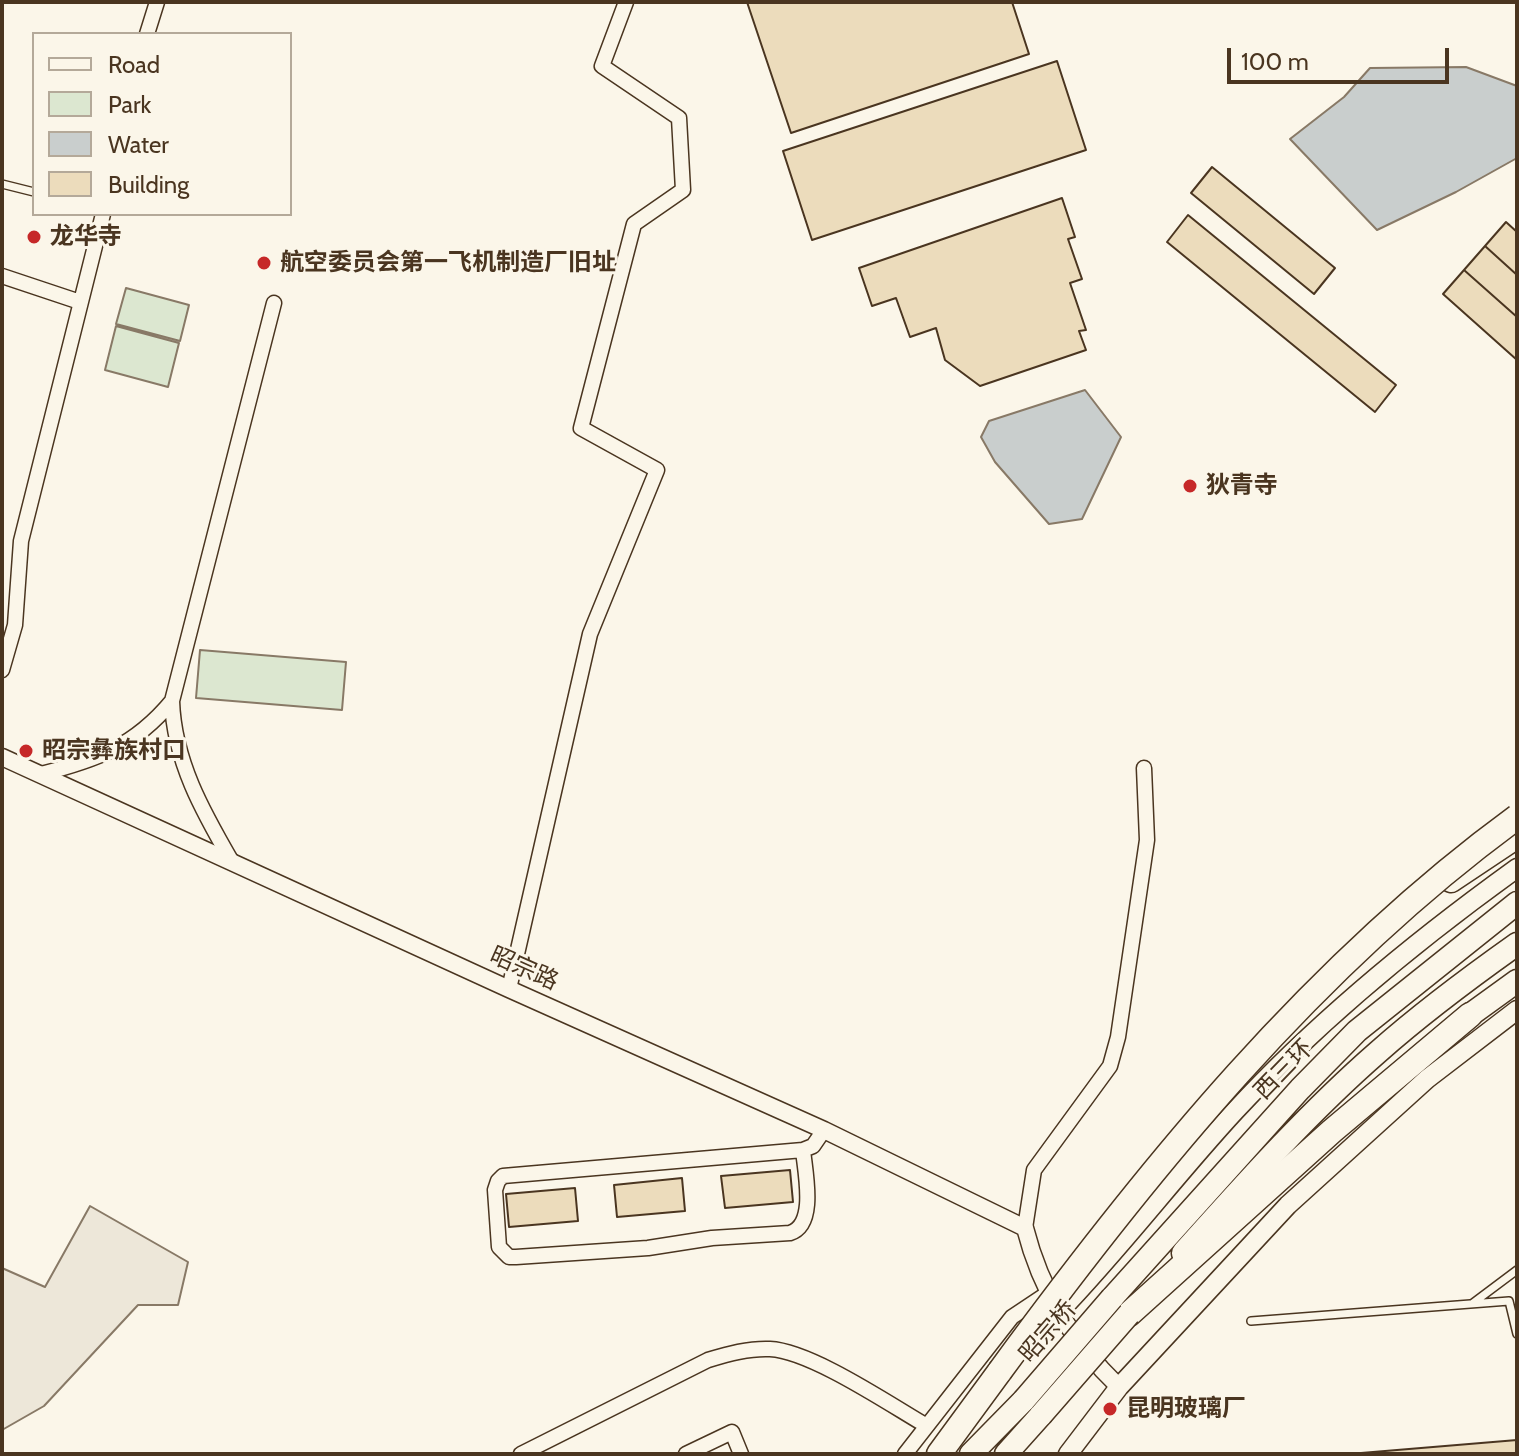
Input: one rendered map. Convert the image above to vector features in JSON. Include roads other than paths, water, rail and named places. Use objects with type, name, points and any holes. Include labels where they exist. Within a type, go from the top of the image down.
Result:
[{"type":"highway","points":[[939,1454],[1098,1239],[1201,1115],[1302,1008],[1395,919],[1517,817]]},
{"type":"highway","points":[[1395,919],[1517,837]]},
{"type":"highway","name":"西三环","points":[[1121,1306],[1300,1089],[1357,1031],[1517,903]]},
{"type":"highway","points":[[1121,1306],[1376,1053],[1458,985],[1517,944]]},
{"type":"highway","points":[[1121,1306],[1470,1015],[1517,981]]},
{"type":"highway","name":"昭宗桥","points":[[1032,1407],[1121,1306]]},
{"type":"highway","points":[[971,1454],[1032,1407]]},
{"type":"highway","points":[[1006,1454],[1032,1407]]},
{"type":"main road","points":[[1058,1313],[1238,1108],[1315,1033],[1382,975],[1517,868]]},
{"type":"main road","points":[[1068,1454],[1119,1387],[1288,1205],[1427,1079],[1517,1010]]},
{"type":"street","points":[[148,32],[157,2]]},
{"type":"street","points":[[509,989],[590,634],[657,470],[581,428],[634,224],[683,190],[679,118],[602,66],[626,2]]},
{"type":"street","points":[[2,670],[15,625],[21,541],[102,216]]},
{"type":"street","points":[[2,276],[80,302]]},
{"type":"street","points":[[232,862],[200,804],[180,756],[173,729],[172,701],[274,303]]},
{"type":"street","points":[[41,774],[111,752],[154,723],[172,701]]},
{"type":"street","name":"昭宗路","points":[[2,757],[824,1130],[1025,1228]]},
{"type":"street","points":[[1119,1387],[1058,1313],[1035,1266],[1025,1228],[1034,1170],[1110,1066],[1118,1037],[1147,840],[1144,768]]},
{"type":"street","points":[[803,1150],[808,1205],[805,1220],[796,1231],[790,1233],[712,1238],[648,1248],[516,1257],[509,1257],[499,1247],[495,1190],[503,1176],[803,1150],[813,1146],[824,1130]]},
{"type":"street","points":[[905,1454],[1012,1317],[1048,1293]]},
{"type":"street","points":[[522,1454],[708,1360],[737,1352],[771,1349],[803,1356],[927,1426]]},
{"type":"street","points":[[686,1454],[732,1432],[741,1454]]},
{"type":"lane","points":[[2,184],[32,192]]},
{"type":"lane","points":[[1471,1304],[1517,1270]]},
{"type":"lane","points":[[1251,1321],[1509,1301],[1517,1334]]},
{"type":"water","points":[[1466,67],[1517,86],[1517,158],[1377,230],[1290,139],[1344,97],[1370,68]]},
{"type":"water","points":[[1085,390],[1121,437],[1082,519],[1049,524],[995,462],[981,437],[989,421]]},
{"type":"place","name":"龙华寺","points":[[34,237]]},
{"type":"place","name":"航空委员会第一飞机制造厂旧址","points":[[264,263]]},
{"type":"place","name":"狄青寺","points":[[1190,486]]},
{"type":"place","name":"昭宗彝族村口","points":[[26,751]]},
{"type":"place","name":"昆明玻璃厂","points":[[1110,1409]]}]
